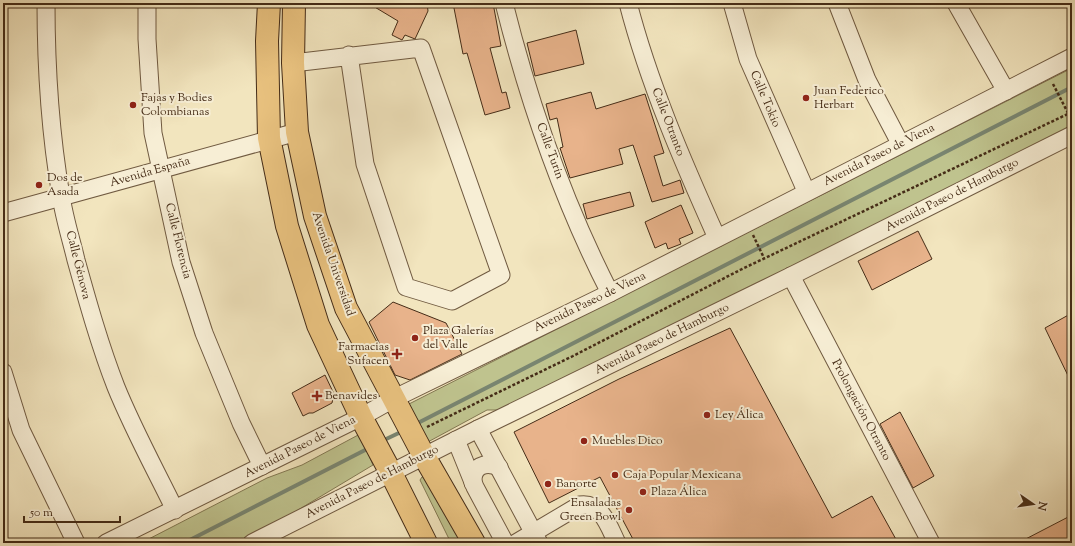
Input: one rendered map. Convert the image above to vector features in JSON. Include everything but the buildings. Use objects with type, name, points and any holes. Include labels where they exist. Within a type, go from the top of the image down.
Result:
[{"type":"main road","points":[[269,3],[269,138],[287,226],[318,326],[365,424],[388,465],[426,543]]},
{"type":"main road","name":"Avenida Universidad","points":[[294,3],[293,63],[297,132],[315,216],[346,308],[418,443],[474,543]]},
{"type":"street","name":"Calle Génova","points":[[46,3],[46,48],[51,113],[61,196],[89,307],[116,387],[142,444],[175,510]]},
{"type":"street","name":"Calle Florencia","points":[[147,3],[147,39],[153,133],[181,262],[204,333],[241,423],[262,466]]},
{"type":"street","name":"Calle Turín","points":[[504,3],[523,72],[558,175],[584,241],[610,293]]},
{"type":"street","name":"Calle Otranto","points":[[628,3],[660,103],[716,238]]},
{"type":"street","name":"Calle Tokio","points":[[732,3],[748,59],[806,191]]},
{"type":"street","points":[[837,3],[867,80],[900,144]]},
{"type":"street","points":[[956,3],[1006,91]]},
{"type":"street","points":[[293,63],[349,56],[421,48],[502,275],[452,301],[406,287],[365,164],[349,56]]},
{"type":"street","name":"Avenida Paseo de Viena","points":[[106,543],[262,466],[365,424],[610,293],[806,191],[1072,57]]},
{"type":"street","name":"Avenida España","points":[[3,213],[269,138],[297,132]]},
{"type":"street","name":"Avenida Paseo de Hamburgo","points":[[252,543],[388,465],[418,443],[456,440],[791,276],[1072,135]]},
{"type":"street","name":"Prolongación Otranto","points":[[791,276],[931,543]]},
{"type":"street","points":[[3,372],[22,430],[76,543]]},
{"type":"street","points":[[478,429],[536,538]]},
{"type":"street","points":[[456,440],[474,483],[505,543]]},
{"type":"street","points":[[474,483],[474,473],[480,466],[490,464],[499,467]]},
{"type":"street","points":[[516,543],[536,538],[580,505],[586,504],[597,509],[617,543]]},
{"type":"path","points":[[1053,84],[1068,114]]},
{"type":"path","points":[[418,443],[573,356],[764,258],[1072,112]]},
{"type":"path","points":[[753,234],[764,258]]},
{"type":"green space","points":[[1072,68],[1072,127],[510,410],[487,410],[426,443],[407,405]]},
{"type":"green space","points":[[360,434],[373,465],[283,519],[236,543],[141,543],[267,478],[302,465]]},
{"type":"green space","points":[[424,477],[462,543],[451,543],[420,480]]},
{"type":"waterway","points":[[414,425],[1072,87]]},
{"type":"waterway","points":[[382,441],[403,431]]},
{"type":"waterway","points":[[184,543],[371,447]]},
{"type":"place","name":"Juan Federico Herbart","points":[[806,98]]},
{"type":"place","name":"Fajas y Bodies Colombianas","points":[[133,105]]},
{"type":"place","name":"Dos de Asada","points":[[39,185]]},
{"type":"place","name":"Plaza Galerías del Valle","points":[[415,338]]},
{"type":"place","name":"Farmacias Sufacen","points":[[397,354]]},
{"type":"place","name":"Benavides","points":[[317,396]]},
{"type":"place","name":"Ley Álica","points":[[707,415]]},
{"type":"place","name":"Muebles Dico","points":[[584,441]]},
{"type":"place","name":"Caja Popular Mexicana","points":[[615,475]]},
{"type":"place","name":"Banorte","points":[[548,484]]},
{"type":"place","name":"Plaza Álica","points":[[643,492]]},
{"type":"place","name":"Ensaladas Green Bowl","points":[[629,510]]}]
